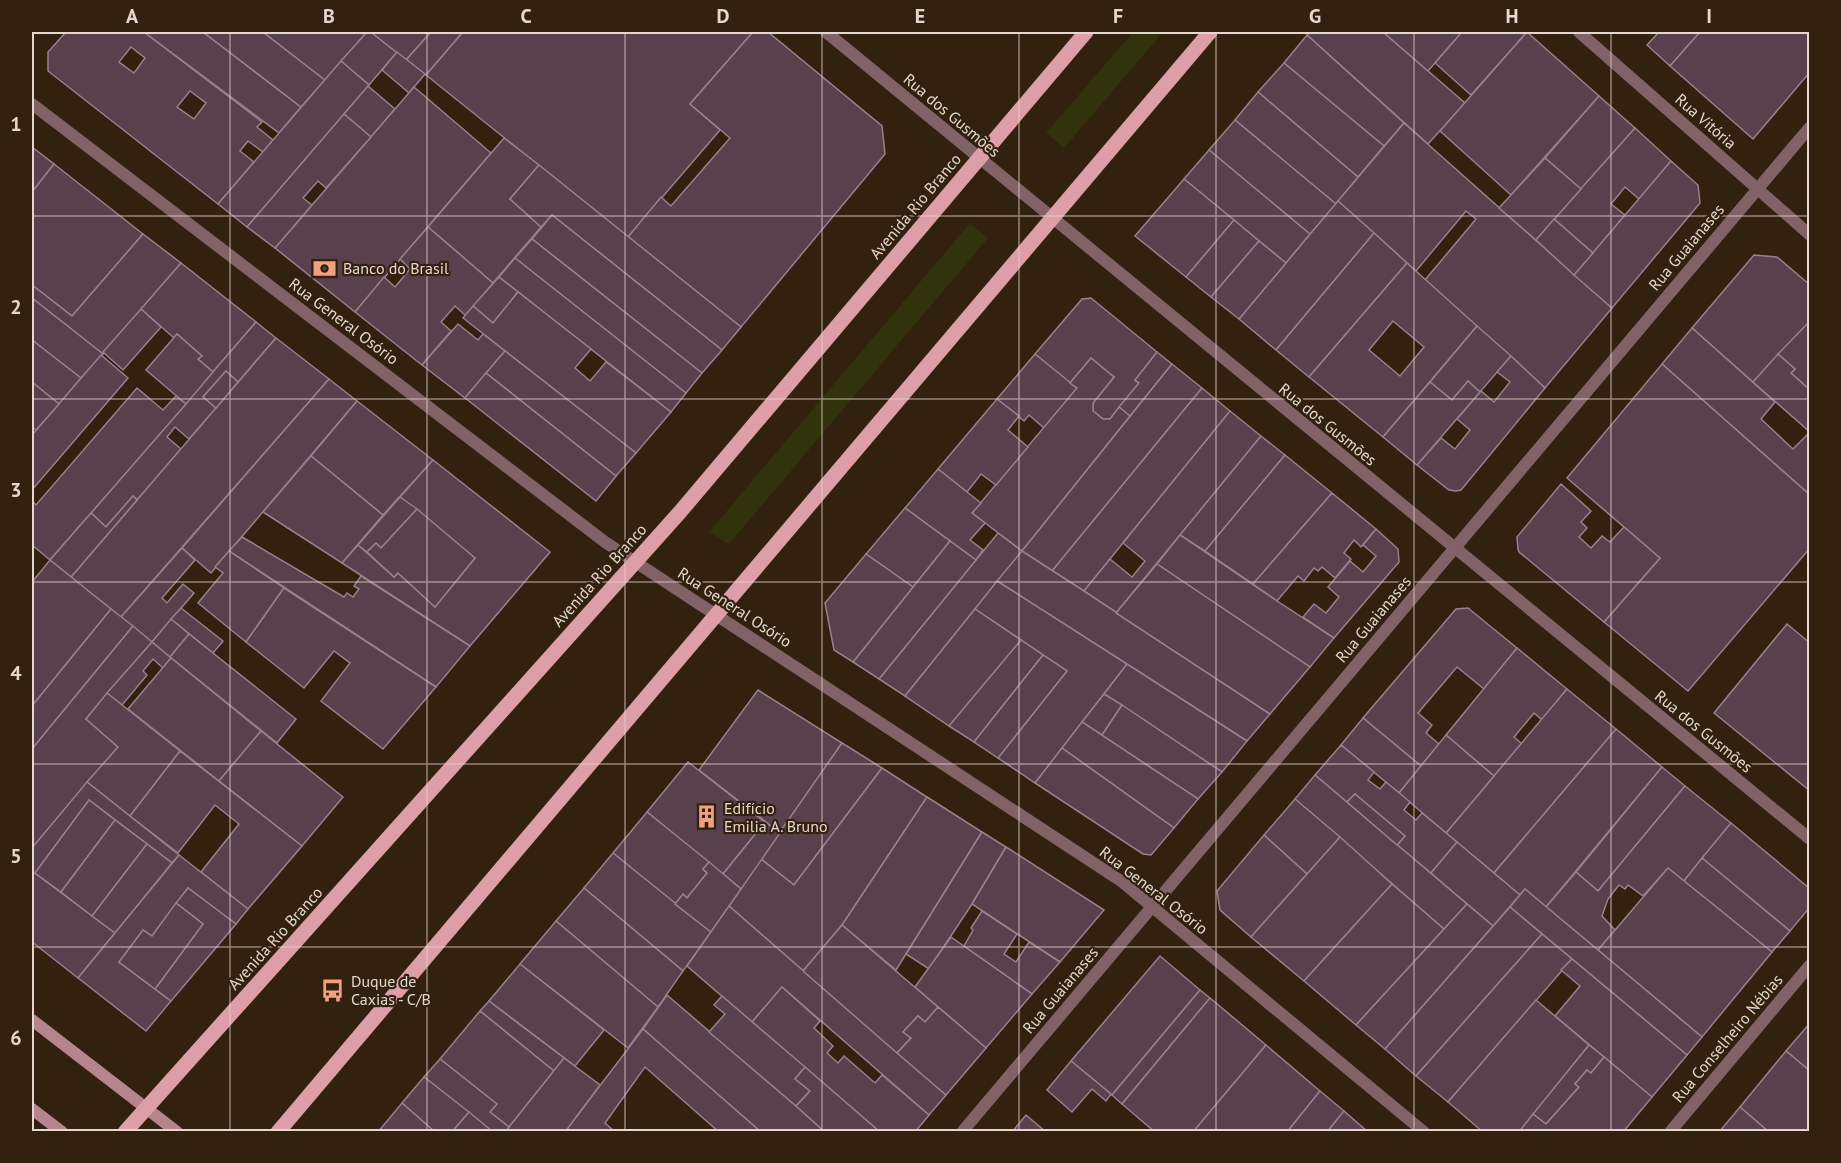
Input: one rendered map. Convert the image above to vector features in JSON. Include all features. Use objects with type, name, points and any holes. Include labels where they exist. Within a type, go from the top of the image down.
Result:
[{"type":"main road","name":"Avenida Rio Branco","points":[[125,1131],[636,561],[1086,32]]},
{"type":"main road","points":[[278,1131],[1210,32]]},
{"type":"main road","points":[[32,1020],[177,1131]]},
{"type":"main road","points":[[32,1109],[62,1131]]},
{"type":"street","name":"Rua dos Gusmões","points":[[826,32],[1809,839]]},
{"type":"street","name":"Rua Vitória","points":[[1579,32],[1809,236]]},
{"type":"street","name":"Rua General Osório","points":[[32,104],[599,537],[1121,881],[1424,1131]]},
{"type":"street","name":"Rua Guaianases","points":[[962,1131],[1809,127]]},
{"type":"street","name":"Rua Conselheiro Nébias","points":[[1670,1131],[1809,965]]},
{"type":"shaded area","points":[[1133,32],[1163,32],[1064,148],[1046,133]]},
{"type":"shaded area","points":[[970,223],[988,238],[729,544],[709,532]]},
{"type":"building","points":[[66,32],[144,32],[262,122],[257,127],[273,140],[263,152],[248,141],[240,151],[254,162],[218,204],[48,71],[48,52]],"holes":[[[131,47],[145,58],[134,73],[119,62]],[[190,91],[206,103],[194,119],[177,107]]]},
{"type":"building","points":[[144,32],[203,32],[301,107],[279,133]]},
{"type":"building","points":[[203,32],[263,32],[325,80],[301,107]]},
{"type":"building","points":[[263,32],[367,32],[325,80]]},
{"type":"building","points":[[367,32],[371,32],[397,52],[369,85],[341,61]]},
{"type":"building","points":[[371,32],[431,32],[406,60]]},
{"type":"building","points":[[431,32],[463,32],[426,75],[406,60]]},
{"type":"building","points":[[463,32],[753,32],[690,104],[720,130],[628,237],[426,75]]},
{"type":"building","points":[[753,32],[768,32],[882,126],[885,154],[741,327],[628,237],[661,197],[671,206],[730,138],[690,104]]},
{"type":"building","points":[[1311,32],[1383,32],[1465,103],[1428,144],[1307,35]]},
{"type":"building","points":[[1383,32],[1462,32],[1428,71]]},
{"type":"building","points":[[1462,32],[1527,32],[1471,95],[1435,63]]},
{"type":"building","points":[[1527,32],[1599,96],[1511,195],[1440,131]]},
{"type":"building","points":[[1659,32],[1700,32],[1670,66],[1647,45]]},
{"type":"building","points":[[1700,32],[1810,32],[1810,72],[1753,139],[1670,66]]},
{"type":"building","points":[[1307,35],[1404,123],[1384,146],[1284,63]]},
{"type":"building","points":[[397,52],[425,74],[409,93],[382,70]]},
{"type":"building","points":[[341,61],[369,85],[247,227],[218,204]]},
{"type":"building","points":[[1284,63],[1384,146],[1358,177],[1258,92]]},
{"type":"building","points":[[368,86],[395,109],[371,137],[344,114]]},
{"type":"building","points":[[414,87],[491,153],[355,312],[275,248]]},
{"type":"building","points":[[1258,92],[1358,177],[1336,204],[1235,120]]},
{"type":"building","points":[[1599,96],[1635,128],[1581,189],[1545,158]]},
{"type":"building","points":[[344,114],[371,137],[326,188],[318,181],[303,198],[312,205],[275,248],[247,227]]},
{"type":"building","points":[[1235,120],[1336,204],[1310,234],[1209,150]]},
{"type":"building","points":[[1404,123],[1612,308],[1545,388],[1425,280],[1476,219],[1466,211],[1416,271],[1338,201]]},
{"type":"building","points":[[1635,128],[1671,161],[1639,199],[1625,187],[1611,204],[1625,215],[1593,253],[1554,219]]},
{"type":"building","points":[[504,138],[539,165],[510,199],[541,227],[493,283],[428,227]]},
{"type":"building","points":[[32,147],[54,164],[32,192]]},
{"type":"building","points":[[1209,150],[1310,234],[1286,263],[1184,179]]},
{"type":"building","points":[[1545,158],[1581,189],[1536,240],[1499,208]]},
{"type":"building","points":[[1671,161],[1698,185],[1700,203],[1612,308],[1574,275]]},
{"type":"building","points":[[54,164],[143,234],[72,316],[32,285],[32,192]]},
{"type":"building","points":[[539,165],[741,327],[722,350],[552,215],[541,227],[510,199]]},
{"type":"building","points":[[1184,179],[1234,220],[1186,277],[1135,236]]},
{"type":"building","points":[[1338,201],[1374,233],[1276,350],[1239,319]]},
{"type":"building","points":[[552,215],[722,350],[702,373],[532,239]]},
{"type":"building","points":[[1554,219],[1593,253],[1574,275],[1536,240]]},
{"type":"building","points":[[1234,220],[1259,241],[1211,297],[1186,277]]},
{"type":"building","points":[[428,227],[493,283],[466,316],[455,306],[441,322],[451,331],[422,365],[355,312],[384,277],[395,287],[410,269],[400,259]]},
{"type":"building","points":[[1374,233],[1407,263],[1309,377],[1276,350]]},
{"type":"building","points":[[143,234],[181,263],[103,354],[32,298],[32,285],[72,316]]},
{"type":"building","points":[[532,239],[702,373],[686,393],[515,258]]},
{"type":"building","points":[[1259,241],[1286,263],[1239,319],[1211,297]]},
{"type":"building","points":[[1754,255],[1777,257],[1810,285],[1810,321],[1753,382],[1692,328]]},
{"type":"building","points":[[515,258],[686,393],[671,412],[499,277]]},
{"type":"building","points":[[181,263],[256,322],[213,372],[198,359],[202,356],[177,334],[174,338],[141,309]]},
{"type":"building","points":[[1407,263],[1477,326],[1383,437],[1309,377]],"holes":[[[1393,321],[1424,347],[1400,376],[1369,350]]]},
{"type":"building","points":[[499,277],[518,292],[493,323],[473,306]]},
{"type":"building","points":[[518,292],[591,349],[575,368],[590,381],[606,362],[671,412],[636,453],[463,318],[473,306],[493,323]]},
{"type":"building","points":[[32,298],[103,354],[81,378],[32,340]]},
{"type":"building","points":[[1091,298],[1157,352],[1135,380],[1139,383],[1110,419],[1103,419],[1093,411],[1093,403],[1114,377],[1091,358],[1070,383],[1035,354],[1082,299]]},
{"type":"building","points":[[141,309],[161,327],[123,370],[103,352]]},
{"type":"building","points":[[1810,321],[1810,390],[1791,373],[1795,369],[1778,354]]},
{"type":"building","points":[[256,322],[276,338],[238,382],[226,371],[203,397],[216,408],[189,439],[175,427],[167,437],[181,449],[137,500],[133,496],[106,527],[91,513]]},
{"type":"building","points":[[458,324],[478,340],[483,334],[505,351],[465,398],[422,365]]},
{"type":"building","points":[[1477,326],[1511,356],[1480,392],[1468,381],[1452,400],[1430,382]]},
{"type":"building","points":[[1692,328],[1775,402],[1761,419],[1793,449],[1810,432],[1810,495],[1662,364]]},
{"type":"building","points":[[177,334],[202,356],[198,359],[213,372],[186,404],[146,370]]},
{"type":"building","points":[[276,338],[329,379],[121,617],[71,577]]},
{"type":"building","points":[[32,340],[81,378],[59,404],[32,382]]},
{"type":"building","points":[[505,351],[636,453],[616,476],[486,373]]},
{"type":"building","points":[[1157,352],[1172,364],[1130,416],[1119,407],[1139,383],[1135,380]]},
{"type":"building","points":[[1035,354],[1077,388],[1044,428],[1029,415],[1024,421],[997,399]]},
{"type":"building","points":[[1778,354],[1795,369],[1791,373],[1810,390],[1810,432],[1753,382]]},
{"type":"building","points":[[101,355],[128,378],[32,490],[32,435]]},
{"type":"building","points":[[1511,356],[1545,388],[1461,490],[1449,490],[1417,465],[1441,438],[1455,449],[1470,430],[1457,419],[1481,391],[1494,402],[1510,382],[1497,372]]},
{"type":"building","points":[[1091,358],[1114,377],[1093,403],[1093,411],[1103,419],[1110,419],[1119,407],[1130,416],[1022,551],[972,513],[1077,388],[1070,383]]},
{"type":"building","points":[[1172,364],[1202,388],[1052,571],[1022,551]]},
{"type":"building","points":[[1662,364],[1810,495],[1810,548],[1688,691],[1604,622],[1660,558],[1567,478]]},
{"type":"building","points":[[226,371],[238,382],[216,408],[203,397]]},
{"type":"building","points":[[486,373],[616,476],[596,501],[465,398]]},
{"type":"building","points":[[329,379],[357,401],[211,573],[182,548]]},
{"type":"building","points":[[1468,381],[1480,392],[1417,465],[1383,437],[1430,382],[1452,400]]},
{"type":"building","points":[[32,382],[59,404],[36,430],[32,427]]},
{"type":"building","points":[[137,388],[163,410],[176,396],[186,404],[50,560],[32,545],[32,501],[36,505]]},
{"type":"building","points":[[1202,388],[1230,411],[1084,591],[1052,571]]},
{"type":"building","points":[[997,399],[1019,416],[1008,430],[1028,447],[996,485],[981,474],[967,492],[938,469]]},
{"type":"building","points":[[357,401],[433,460],[383,515],[311,456]]},
{"type":"building","points":[[1230,411],[1261,436],[1116,613],[1084,591],[1110,559],[1132,577],[1145,561],[1123,543]]},
{"type":"building","points":[[1261,436],[1285,455],[1205,551],[1180,535]]},
{"type":"building","points":[[1285,455],[1332,493],[1253,584],[1205,551]]},
{"type":"building","points":[[311,456],[383,515],[342,563],[263,512]]},
{"type":"building","points":[[433,460],[550,552],[470,646],[342,563],[358,545],[394,577],[398,573],[435,607],[475,558],[400,497]]},
{"type":"building","points":[[938,469],[981,503],[972,513],[985,523],[970,540],[983,550],[976,560],[905,508]]},
{"type":"building","points":[[1561,484],[1591,511],[1581,522],[1587,528],[1579,537],[1591,548],[1602,536],[1610,542],[1624,527],[1660,558],[1604,622],[1518,549],[1517,537]]},
{"type":"building","points":[[1332,493],[1376,529],[1361,547],[1354,540],[1344,553],[1351,559],[1335,578],[1322,567],[1318,571],[1314,568],[1304,581],[1298,576],[1277,601],[1253,584]]},
{"type":"building","points":[[133,496],[137,500],[71,577],[50,560],[91,513],[106,527]]},
{"type":"building","points":[[400,497],[417,509],[381,548],[376,543],[367,552],[358,545]]},
{"type":"building","points":[[905,508],[950,541],[913,587],[866,554]]},
{"type":"building","points":[[417,509],[475,558],[435,607],[398,573],[394,577],[367,552],[376,543],[381,548]]},
{"type":"building","points":[[1376,529],[1398,549],[1399,562],[1334,638],[1303,617],[1314,604],[1326,613],[1339,597],[1328,587],[1350,561],[1363,572],[1376,556],[1363,545]]},
{"type":"building","points":[[998,533],[1022,551],[905,696],[879,679]]},
{"type":"building","points":[[1180,535],[1334,638],[1310,667],[1157,564]]},
{"type":"building","points":[[242,537],[344,597],[347,593],[353,597],[359,589],[354,586],[361,576],[470,646],[436,687],[229,551]]},
{"type":"building","points":[[950,541],[976,560],[879,679],[853,662]]},
{"type":"building","points":[[182,548],[195,560],[162,598],[167,603],[183,584],[194,593],[152,642],[121,617]]},
{"type":"building","points":[[229,551],[284,588],[246,642],[198,603],[223,573],[215,567]]},
{"type":"building","points":[[1022,551],[1270,714],[1247,741],[997,581]]},
{"type":"building","points":[[866,554],[913,587],[853,662],[834,650],[825,603]]},
{"type":"building","points":[[50,560],[111,609],[32,706],[32,582]]},
{"type":"building","points":[[1157,564],[1310,667],[1270,714],[1116,613]]},
{"type":"building","points":[[997,581],[1127,664],[1035,783],[998,758],[1067,671],[975,609]]},
{"type":"building","points":[[284,588],[436,687],[383,749],[321,701],[350,663],[334,651],[304,688],[246,642]]},
{"type":"building","points":[[181,608],[223,641],[213,653],[171,619]]},
{"type":"building","points":[[1468,608],[1517,648],[1484,689],[1457,667],[1418,713],[1432,725],[1426,733],[1439,744],[1421,766],[1363,718],[1456,609]]},
{"type":"building","points":[[111,609],[133,626],[32,749],[32,706]]},
{"type":"building","points":[[975,609],[1021,640],[949,726],[905,696]]},
{"type":"building","points":[[171,619],[189,634],[170,657],[152,642]]},
{"type":"building","points":[[1787,624],[1810,643],[1810,791],[1714,713]]},
{"type":"building","points":[[133,626],[152,642],[86,719],[118,747],[32,848],[32,749]]},
{"type":"building","points":[[189,634],[296,719],[277,743],[170,657]]},
{"type":"building","points":[[1021,640],[1043,655],[974,742],[949,726]]},
{"type":"building","points":[[152,642],[171,658],[163,668],[153,659],[143,671],[147,675],[122,705],[107,693]]},
{"type":"building","points":[[1517,648],[1567,689],[1542,720],[1534,713],[1514,737],[1522,744],[1494,776],[1446,735]]},
{"type":"building","points":[[1043,655],[1067,671],[998,758],[974,742]]},
{"type":"building","points":[[171,658],[261,731],[219,781],[128,709]]},
{"type":"building","points":[[1127,664],[1247,741],[1222,772],[1104,694]]},
{"type":"building","points":[[1567,689],[1616,729],[1494,873],[1446,833]]},
{"type":"building","points":[[758,690],[842,743],[780,833],[699,770]]},
{"type":"building","points":[[107,693],[180,751],[130,816],[87,782],[118,747],[86,719]]},
{"type":"building","points":[[1104,694],[1122,705],[1102,735],[1082,722]]},
{"type":"building","points":[[1122,705],[1222,772],[1198,799],[1102,735]]},
{"type":"building","points":[[1363,718],[1421,766],[1399,793],[1341,745]]},
{"type":"building","points":[[1082,722],[1198,799],[1174,828],[1062,748]]},
{"type":"building","points":[[1616,729],[1662,767],[1546,907],[1525,889],[1520,895],[1494,873]]},
{"type":"building","points":[[261,731],[343,797],[302,846],[219,781]]},
{"type":"building","points":[[1446,735],[1494,776],[1446,833],[1399,793]]},
{"type":"building","points":[[842,743],[882,768],[794,885],[761,859]]},
{"type":"building","points":[[1341,745],[1374,772],[1368,780],[1380,789],[1386,782],[1410,802],[1404,810],[1416,820],[1422,813],[1457,842],[1431,873],[1397,845],[1405,836],[1355,794],[1347,802],[1315,775]]},
{"type":"building","points":[[1062,748],[1174,828],[1151,855],[1143,854],[1035,783]]},
{"type":"building","points":[[180,751],[302,846],[248,909],[201,872],[239,824],[215,805],[178,853],[130,816]]},
{"type":"building","name":"Edifício Emilia A. Bruno","points":[[688,762],[765,822],[723,874],[647,812]]},
{"type":"building","points":[[1662,767],[1685,786],[1598,891],[1576,872]]},
{"type":"building","points":[[882,768],[927,797],[842,925],[803,971],[729,906],[761,859],[794,885]]},
{"type":"building","points":[[1315,775],[1467,904],[1444,929],[1295,799]]},
{"type":"building","points":[[87,782],[179,855],[172,863],[89,800],[35,873],[115,933],[78,978],[32,942],[32,848]]},
{"type":"building","points":[[1685,786],[1731,823],[1684,881],[1668,868],[1643,896],[1628,885],[1625,889],[1619,885],[1608,899],[1602,916],[1615,930],[1598,950],[1546,907],[1576,872],[1598,891]]},
{"type":"building","points":[[1355,794],[1405,836],[1397,845],[1347,802]]},
{"type":"building","points":[[927,797],[982,832],[896,970],[842,925]]},
{"type":"building","points":[[1295,799],[1340,837],[1307,874],[1264,835]]},
{"type":"building","points":[[89,800],[115,820],[61,892],[35,873]]},
{"type":"building","points":[[647,812],[709,862],[703,869],[707,873],[687,898],[683,894],[675,904],[613,853]]},
{"type":"building","points":[[115,820],[147,844],[92,916],[61,892]]},
{"type":"building","points":[[765,822],[780,833],[741,889],[723,874]]},
{"type":"building","points":[[1731,823],[1809,888],[1810,907],[1790,931],[1702,858]]},
{"type":"building","points":[[982,832],[1006,847],[929,969],[906,954]]},
{"type":"building","points":[[1264,835],[1307,874],[1251,937],[1220,910],[1217,891]]},
{"type":"building","points":[[1340,837],[1392,884],[1304,981],[1251,937]]},
{"type":"building","points":[[1457,842],[1520,895],[1493,926],[1431,873]]},
{"type":"building","points":[[147,844],[172,863],[115,933],[92,916]]},
{"type":"building","points":[[1006,847],[1104,910],[1060,962],[972,904]]},
{"type":"building","points":[[613,853],[711,932],[683,971],[584,888]]},
{"type":"building","points":[[179,855],[248,909],[236,924],[188,888],[152,936],[143,930],[119,962],[171,1001],[146,1031],[78,978]]},
{"type":"building","points":[[1702,858],[1790,931],[1772,952],[1684,881]]},
{"type":"building","points":[[709,862],[741,889],[711,932],[675,904],[683,894],[687,898],[707,873],[703,869]]},
{"type":"building","points":[[1668,868],[1772,952],[1702,1037],[1598,950]]},
{"type":"building","points":[[1392,884],[1444,929],[1356,1025],[1304,981]]},
{"type":"building","points":[[188,888],[236,924],[171,1001],[155,989],[203,924],[176,903]]},
{"type":"building","points":[[584,888],[683,971],[658,1007],[556,921]]},
{"type":"building","points":[[1525,889],[1702,1037],[1687,1055],[1510,907]]},
{"type":"building","points":[[176,903],[203,924],[155,989],[119,962],[143,930],[152,936]]},
{"type":"building","points":[[1467,904],[1493,926],[1385,1049],[1356,1025]]},
{"type":"building","points":[[729,906],[946,1095],[929,1115],[782,987],[752,1022],[687,966]]},
{"type":"building","points":[[1510,907],[1542,934],[1416,1076],[1385,1049]]},
{"type":"building","points":[[982,911],[1017,934],[1004,954],[1016,962],[1029,942],[1060,962],[1032,994],[964,946],[973,930],[971,928]]},
{"type":"building","points":[[556,921],[658,1007],[628,1048],[520,964]]},
{"type":"building","points":[[842,925],[938,1007],[925,1022],[918,1016],[903,1032],[911,1038],[897,1053],[803,971]]},
{"type":"building","points":[[1542,934],[1572,959],[1448,1102],[1416,1076]]},
{"type":"building","points":[[951,937],[1032,994],[986,1048],[915,987]]},
{"type":"building","points":[[1160,956],[1200,990],[1112,1095],[1071,1061]]},
{"type":"building","points":[[1572,959],[1687,1055],[1652,1097],[1555,1016],[1580,986],[1561,970]]},
{"type":"building","points":[[520,964],[604,1030],[575,1066],[489,1001]]},
{"type":"building","points":[[782,987],[820,1021],[814,1028],[833,1046],[827,1053],[838,1063],[844,1056],[875,1083],[882,1075],[929,1115],[915,1132],[880,1132],[752,1022]]},
{"type":"building","points":[[1200,990],[1210,998],[1122,1104],[1112,1095]]},
{"type":"building","points":[[667,995],[825,1132],[761,1132],[643,1029]]},
{"type":"building","points":[[722,996],[805,1067],[795,1079],[810,1091],[796,1106],[709,1032],[725,1014],[714,1005]]},
{"type":"building","points":[[1210,998],[1266,1045],[1193,1132],[1155,1132],[1122,1104]]},
{"type":"building","points":[[1536,1000],[1589,1045],[1519,1132],[1483,1132],[1448,1102]]},
{"type":"building","points":[[489,1001],[564,1058],[554,1071],[480,1011]]},
{"type":"building","points":[[938,1007],[986,1048],[946,1095],[897,1053],[911,1038],[903,1032],[918,1016],[925,1022]]},
{"type":"building","points":[[480,1011],[554,1071],[509,1127],[490,1112],[497,1104],[440,1059]]},
{"type":"building","points":[[1810,1023],[1810,1071],[1786,1051]]},
{"type":"building","points":[[643,1029],[761,1132],[719,1132],[645,1067],[605,1123],[615,1132],[570,1132],[567,1129]]},
{"type":"building","points":[[1266,1045],[1320,1091],[1287,1132],[1193,1132]]},
{"type":"building","points":[[1589,1045],[1604,1057],[1591,1073],[1587,1070],[1575,1084],[1579,1087],[1546,1124],[1533,1114]]},
{"type":"building","points":[[1786,1051],[1810,1071],[1810,1132],[1769,1132],[1740,1107]]},
{"type":"building","points":[[1604,1057],[1652,1097],[1623,1132],[1519,1132],[1533,1114],[1546,1124],[1579,1087],[1575,1084],[1587,1070],[1591,1073]]},
{"type":"building","points":[[564,1058],[600,1085],[565,1132],[505,1132]]},
{"type":"building","points":[[440,1059],[497,1104],[490,1112],[509,1127],[505,1132],[493,1132],[424,1077]]},
{"type":"building","points":[[1071,1061],[1111,1094],[1106,1101],[1092,1089],[1072,1112],[1047,1090]]},
{"type":"building","points":[[805,1067],[880,1132],[825,1132],[796,1106],[810,1091],[795,1079]]},
{"type":"building","points":[[424,1077],[469,1112],[452,1132],[435,1132],[402,1103]]},
{"type":"building","points":[[1320,1091],[1344,1111],[1327,1132],[1287,1132]]},
{"type":"building","points":[[402,1103],[435,1132],[378,1132]]},
{"type":"building","points":[[1740,1107],[1769,1132],[1719,1132]]},
{"type":"building","points":[[1344,1111],[1368,1132],[1327,1132]]},
{"type":"building","points":[[469,1112],[493,1132],[452,1132]]},
{"type":"building","points":[[1026,1115],[1046,1132],[1012,1132]]},
{"type":"place","name":"Banco do Brasil","points":[[325,268]]},
{"type":"place","name":"Edifício Emilia A. Bruno","points":[[706,817]]},
{"type":"place","name":"Duque de Caxias - C/B","points":[[333,990]]}]
